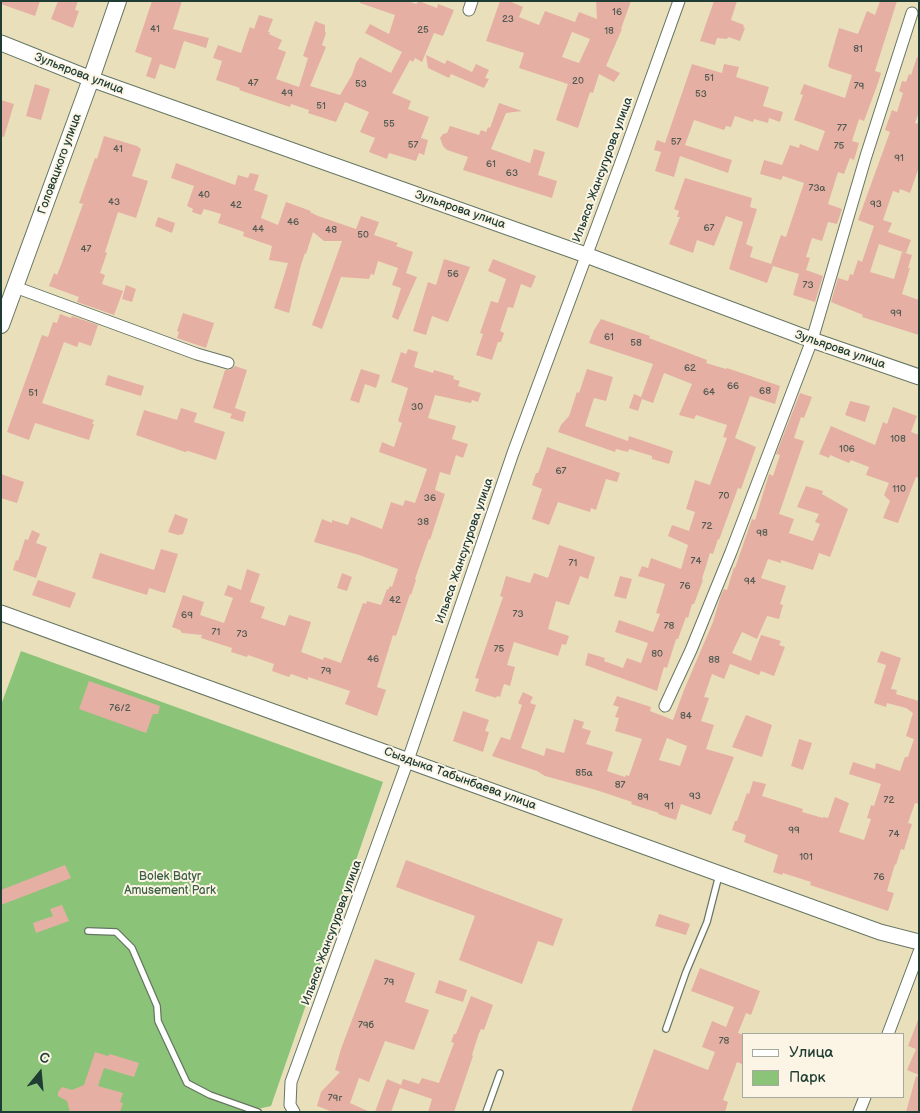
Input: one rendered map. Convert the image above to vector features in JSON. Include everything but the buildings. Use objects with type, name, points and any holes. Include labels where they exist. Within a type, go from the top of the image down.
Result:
[{"type":"main road","name":"Головацкого улица","points":[[1,325],[118,1]]},
{"type":"street","name":"Ильяса Жансугурова улица","points":[[294,1112],[290,1105],[291,1082],[408,760],[513,453],[679,1]]},
{"type":"street","points":[[665,706],[691,650],[731,552],[812,340],[866,156],[912,13]]},
{"type":"street","name":"Зульярова улица","points":[[1,44],[91,80],[586,254],[812,340],[919,377]]},
{"type":"street","points":[[15,287],[197,354],[228,363]]},
{"type":"street","name":"Сыздыка Табынбаева улица","points":[[1,613],[880,932],[919,942]]},
{"type":"street","points":[[888,1033],[919,952]]},
{"type":"street","points":[[859,1112],[865,1098]]},
{"type":"lane","points":[[666,1029],[686,972],[707,922],[720,873]]},
{"type":"lane","points":[[88,931],[116,932],[132,948],[158,1006],[158,1021],[187,1082],[210,1095],[258,1112]]},
{"type":"lane","points":[[486,1112],[500,1073]]},
{"type":"green space","name":"Bolek Batyr Amusement Park","points":[[21,651],[383,782],[271,1106],[244,1112],[1,1112],[1,705]]}]
